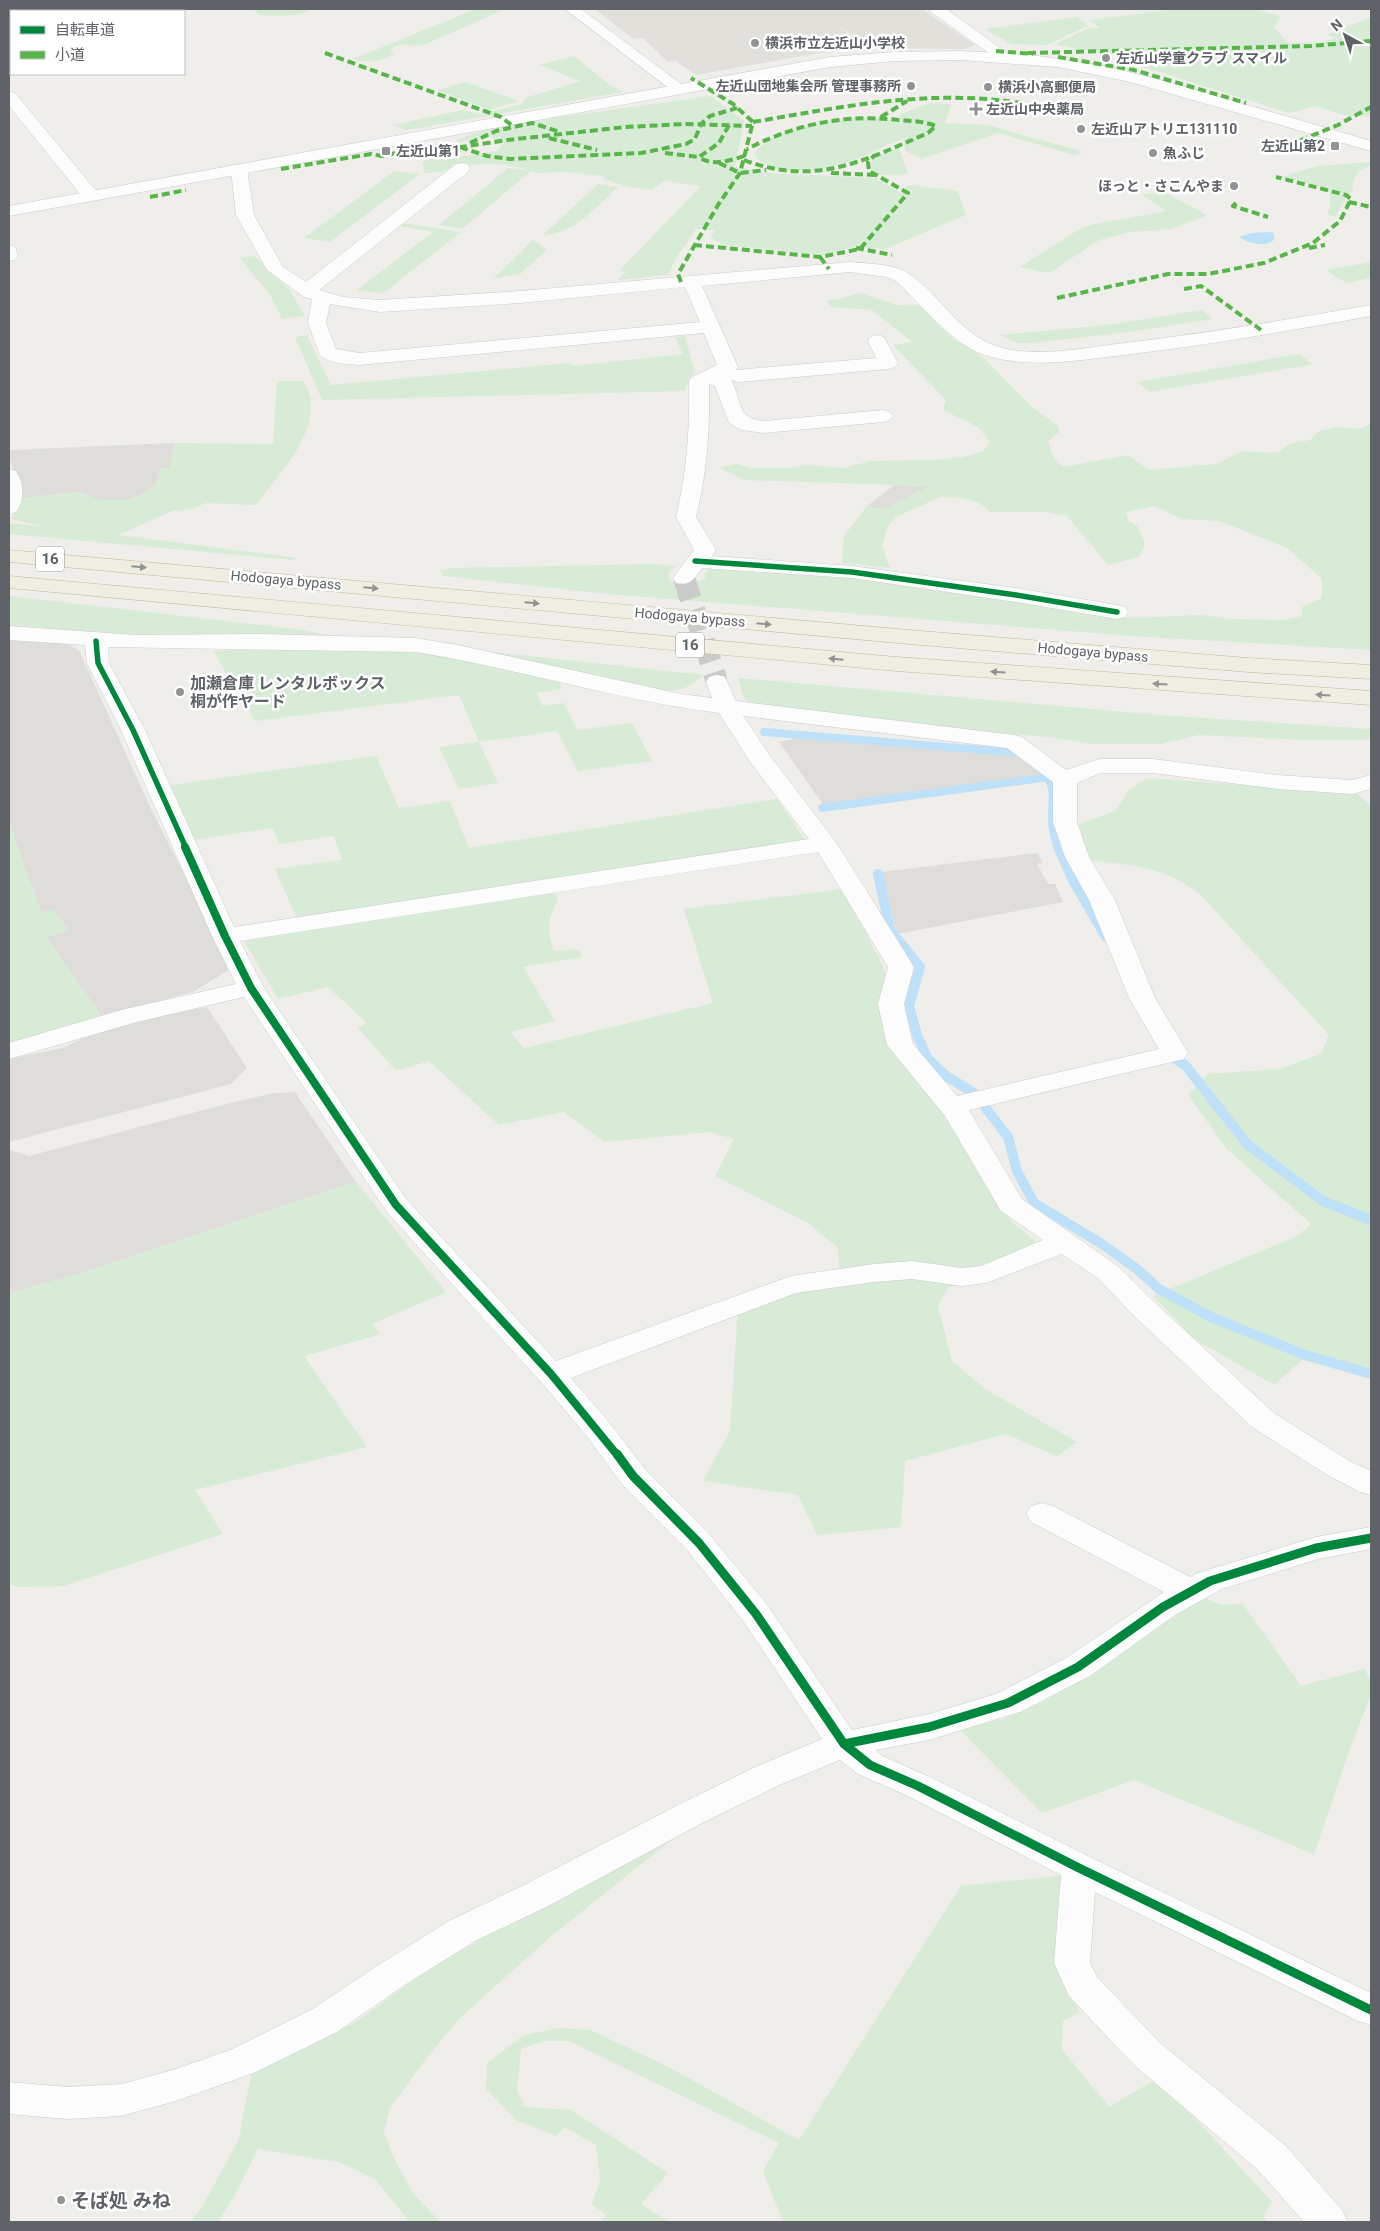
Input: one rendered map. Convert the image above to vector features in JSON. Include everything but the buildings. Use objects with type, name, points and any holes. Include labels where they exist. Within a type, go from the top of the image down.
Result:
[{"type":"highway","points":[[9,550],[90,563]]},
{"type":"highway","name":"Hodogaya bypass","points":[[9,556],[910,637],[1248,665],[1371,672]]},
{"type":"highway","name":"Hodogaya bypass","points":[[9,582],[896,664],[1371,698]]},
{"type":"street","points":[[572,9],[681,90]]},
{"type":"street","points":[[936,9],[1006,58]]},
{"type":"street","points":[[9,211],[851,60],[938,55],[1006,58],[1072,65],[1108,72],[1371,146]]},
{"type":"street","points":[[9,96],[14,111],[91,196]]},
{"type":"street","points":[[462,168],[314,285],[313,293],[317,323],[328,353],[343,358],[359,359],[711,327]]},
{"type":"street","points":[[239,169],[245,216],[276,270],[313,293],[342,302],[380,306],[520,297],[850,267],[889,272],[902,277],[973,342],[988,350],[1021,356],[1084,354],[1176,344],[1371,311]]},
{"type":"street","points":[[9,250],[9,256]]},
{"type":"street","points":[[691,281],[728,367],[699,381],[700,411],[693,494],[686,517],[705,550],[689,569],[852,572],[1016,595],[1117,612]]},
{"type":"street","points":[[712,375],[739,376],[888,363],[877,341]]},
{"type":"street","points":[[712,375],[723,383],[736,419],[748,426],[764,428],[883,416]]},
{"type":"street","points":[[9,475],[13,488],[9,508]]},
{"type":"street","points":[[9,634],[96,641],[262,641],[416,645],[458,652],[681,702],[721,694],[1014,742],[1064,780]]},
{"type":"street","points":[[96,641],[98,663],[133,730],[225,936],[251,988],[396,1205],[552,1374],[598,1428],[633,1476],[699,1543],[756,1614],[844,1744],[870,1765],[918,1786],[1079,1868],[1371,2010]]},
{"type":"street","points":[[721,694],[753,751],[825,844],[901,967],[891,1004],[900,1045],[951,1106],[1011,1205],[1109,1272],[1143,1308],[1263,1420],[1340,1469],[1371,1484]]},
{"type":"street","points":[[1064,780],[1079,772],[1099,766],[1153,766],[1277,782],[1353,787],[1371,782]]},
{"type":"street","points":[[951,1106],[1175,1053],[1142,998],[1102,900],[1077,857],[1065,822],[1064,780]]},
{"type":"street","points":[[225,936],[825,844]]},
{"type":"street","points":[[9,1051],[130,1016],[251,988]]},
{"type":"street","points":[[552,1374],[791,1285],[874,1273],[912,1270],[962,1277],[986,1274],[1065,1242]]},
{"type":"street","points":[[1042,1514],[1189,1591]]},
{"type":"street","points":[[9,2098],[68,2103],[121,2100],[176,2086],[243,2062],[324,2021],[462,1930],[537,1895],[765,1777],[844,1744],[929,1727],[1008,1703],[1078,1667],[1189,1591],[1210,1581],[1316,1548],[1371,1538]]},
{"type":"street","points":[[1079,1868],[1072,1963],[1082,1986],[1147,2054],[1272,2158],[1328,2222]]},
{"type":"shaded area","name":"横浜市立左近山小学校","points":[[594,9],[922,9],[975,45],[965,49],[871,48],[827,18],[868,48],[813,54],[696,75],[675,61],[668,62],[643,38],[634,39]]},
{"type":"shaded area","points":[[174,443],[170,468],[160,469],[156,484],[150,490],[129,500],[99,500],[79,492],[22,498],[9,457],[9,450]]},
{"type":"shaded area","points":[[894,485],[930,486],[885,509],[866,507]]},
{"type":"shaded area","points":[[9,639],[62,642],[79,650],[151,809],[232,968],[195,991],[102,1017],[47,937],[68,930],[41,912],[9,823]]},
{"type":"shaded area","points":[[803,737],[1020,754],[1046,775],[824,806],[779,742]]},
{"type":"shaded area","points":[[1037,853],[1043,863],[1037,864],[1048,884],[1055,884],[1063,902],[897,934],[881,872]]},
{"type":"shaded area","points":[[207,1007],[247,1068],[231,1084],[9,1142],[9,1059],[63,1048],[96,1032],[141,1020]]},
{"type":"shaded area","points":[[295,1092],[356,1182],[79,1274],[9,1293],[9,1149],[29,1156],[234,1102],[274,1093]]},
{"type":"green space","points":[[29,9],[162,9],[162,10],[25,10]]},
{"type":"green space","points":[[253,9],[313,9],[300,14],[280,16],[259,15]]},
{"type":"green space","points":[[476,9],[505,9],[426,44],[412,46],[401,44],[390,49],[394,53],[393,55],[383,59],[369,62],[353,59]]},
{"type":"green space","points":[[1176,9],[1254,9],[1281,16],[1274,27],[1288,43],[1323,42],[1336,38],[1326,35],[1371,17],[1371,117],[1343,115],[1315,106],[1289,113],[1131,63],[1131,55],[1078,49],[1055,44],[1089,28],[1100,28],[1089,20]]},
{"type":"green space","points":[[1077,17],[1088,26],[1047,45],[1011,44],[985,29]]},
{"type":"green space","points":[[574,56],[607,83],[623,92],[407,130],[393,125],[463,110],[481,114],[522,104],[525,98],[580,81],[539,65]]},
{"type":"green space","points":[[465,82],[519,101],[490,110],[437,90]]},
{"type":"green space","points":[[711,96],[744,121],[735,167],[772,173],[876,178],[901,193],[908,185],[958,191],[966,215],[885,249],[854,247],[822,255],[724,245],[710,238],[715,230],[696,229],[675,260],[668,275],[617,280],[626,272],[619,271],[701,186],[664,181],[652,190],[628,187],[604,179],[602,176],[566,172],[537,173],[531,171],[462,229],[439,225],[508,168],[530,171],[506,165],[480,164],[425,173],[422,163],[430,156],[464,156],[497,151],[504,143],[491,137],[459,142],[456,140],[477,132],[525,122]]},
{"type":"green space","points":[[930,103],[951,104],[945,123],[988,125],[1084,152],[1074,155],[998,133],[921,159],[905,150],[904,138],[843,164],[802,170],[779,169],[769,166],[754,154],[764,144],[778,135],[814,123],[852,117],[869,117],[883,118],[902,123],[899,115]]},
{"type":"green space","points":[[899,147],[908,174],[879,175],[872,171],[871,163],[878,155]]},
{"type":"green space","points":[[1371,162],[1371,165],[1360,171],[1353,180],[1353,189],[1344,200],[1336,217],[1327,214],[1330,206],[1330,193],[1316,185],[1281,177],[1317,166]]},
{"type":"green space","points":[[394,171],[420,174],[330,242],[304,238]]},
{"type":"green space","points":[[598,184],[618,187],[575,225],[565,230],[543,235]]},
{"type":"green space","points":[[1162,191],[1207,215],[1172,229],[1131,232],[1099,240],[1049,273],[1020,267],[1081,228],[1166,211],[1142,195]]},
{"type":"green space","points":[[402,223],[461,232],[382,294],[357,290],[433,232],[400,226]]},
{"type":"green space","points":[[533,240],[547,250],[520,274],[493,279]]},
{"type":"green space","points":[[254,256],[290,290],[305,316],[282,319],[270,295],[240,258]]},
{"type":"green space","points":[[1371,262],[1371,278],[1346,283],[1326,270]]},
{"type":"green space","points":[[860,293],[897,305],[920,306],[953,339],[982,356],[1031,406],[1058,426],[1059,432],[1048,441],[1053,457],[1063,467],[1128,455],[1149,470],[1217,464],[1242,451],[1277,453],[1289,444],[1310,440],[1319,431],[1338,427],[1360,429],[1371,423],[1371,650],[1132,636],[608,594],[443,576],[440,570],[452,568],[653,564],[676,566],[668,573],[669,581],[706,580],[704,575],[710,567],[862,577],[1132,618],[1200,615],[1233,619],[1283,620],[1302,616],[1302,607],[1322,598],[1322,579],[1287,548],[1219,521],[1182,519],[1154,506],[1126,512],[1128,520],[1137,526],[1145,544],[1139,557],[1108,565],[1067,516],[1046,512],[991,512],[979,503],[961,498],[940,497],[896,517],[887,528],[882,546],[890,568],[842,563],[844,536],[866,507],[885,509],[929,486],[744,480],[720,468],[736,464],[751,468],[789,468],[806,465],[844,468],[871,461],[936,460],[964,457],[983,451],[990,442],[978,427],[943,410],[946,400],[893,345],[912,342],[872,310],[832,307],[826,301]]},
{"type":"green space","points":[[1202,310],[1213,319],[1121,333],[1032,343],[1017,343],[1000,335],[1107,325]]},
{"type":"green space","points":[[307,335],[331,385],[569,363],[573,366],[683,354],[675,337],[685,336],[695,372],[689,379],[685,391],[322,400],[295,337]]},
{"type":"green space","points":[[1299,354],[1313,364],[1150,392],[1137,382]]},
{"type":"green space","points":[[277,381],[304,381],[311,400],[310,417],[300,445],[256,505],[206,503],[192,509],[172,511],[119,535],[297,558],[293,560],[9,534],[9,523],[47,527],[11,519],[22,498],[79,492],[99,500],[129,500],[150,490],[156,484],[160,469],[170,468],[174,443],[273,444]]},
{"type":"green space","points":[[9,596],[295,629],[349,639],[112,637],[9,630]]},
{"type":"green space","points":[[286,648],[420,651],[558,680],[562,689],[537,693],[543,706],[564,703],[577,730],[632,723],[652,761],[578,771],[557,731],[479,742],[459,695],[255,721],[213,651]]},
{"type":"green space","points":[[482,651],[703,675],[692,684],[683,688],[659,690]]},
{"type":"green space","points":[[738,678],[1160,715],[1371,729],[1371,740],[1306,740],[1199,735],[1161,744],[1092,744],[1047,737],[916,725],[748,702],[743,696]]},
{"type":"green space","points":[[479,742],[498,783],[459,789],[439,747]]},
{"type":"green space","points":[[376,756],[399,808],[450,801],[469,848],[777,799],[808,844],[298,921],[275,869],[342,860],[334,836],[279,844],[273,828],[191,840],[164,786]]},
{"type":"green space","points":[[1147,778],[1356,793],[1371,805],[1371,1370],[1311,1352],[1274,1385],[1194,1339],[1153,1296],[1297,1236],[1311,1224],[1227,1149],[1188,1095],[1208,1074],[1279,1069],[1321,1054],[1329,1035],[1199,893],[1173,877],[1160,872],[1091,860],[1075,825],[1116,811],[1128,791]]},
{"type":"green space","points":[[9,823],[41,912],[53,909],[69,930],[47,937],[102,1017],[9,1046]]},
{"type":"green space","points":[[843,889],[882,964],[885,973],[883,995],[988,1188],[1012,1222],[1052,1255],[991,1280],[949,1287],[938,1305],[952,1361],[985,1389],[1077,1442],[1057,1456],[1006,1434],[905,1461],[901,1527],[817,1535],[798,1495],[703,1481],[730,1431],[738,1308],[840,1283],[838,1248],[808,1223],[715,1176],[734,1139],[709,1132],[605,1142],[564,1112],[499,1125],[429,1061],[396,1071],[358,1028],[367,1023],[328,987],[278,999],[243,939],[546,891],[555,894],[558,899],[549,924],[554,951],[579,949],[582,957],[523,967],[555,1021],[510,1032],[524,1048],[713,1003],[684,909]]},
{"type":"green space","points":[[356,1182],[446,1292],[372,1324],[381,1334],[304,1356],[367,1447],[195,1490],[223,1534],[63,1586],[17,1587],[9,1584],[9,1293],[79,1274]]},
{"type":"green space","points":[[1202,1597],[1221,1605],[1243,1604],[1301,1686],[1365,1669],[1371,1682],[1371,1695],[1351,1746],[1314,1854],[1134,1780],[1042,1813],[960,1730],[1012,1716],[1067,1688]]},
{"type":"green space","points":[[696,1817],[675,1837],[549,1938],[459,2019],[428,2056],[390,2108],[384,2132],[393,2156],[412,2192],[440,2222],[410,2222],[375,2179],[339,2162],[258,2149],[235,2195],[218,2222],[191,2222],[202,2207],[239,2139],[251,2074],[356,2022],[430,1968]]},
{"type":"green space","points":[[1064,1875],[1061,1980],[1080,2012],[1063,2021],[1062,2049],[1109,2107],[1158,2078],[1272,2202],[1263,2217],[1268,2222],[783,2222],[763,2171],[779,2143],[569,2041],[543,2041],[521,2049],[517,2090],[525,2107],[571,2110],[668,2173],[641,2204],[669,2222],[601,2222],[606,2215],[592,2204],[600,2180],[596,2145],[565,2127],[556,2136],[516,2120],[486,2089],[487,2063],[524,2035],[559,2028],[590,2030],[667,2066],[799,2140],[961,1886]]},
{"type":"water","points":[[1251,233],[1274,233],[1274,240],[1266,244],[1252,243],[1239,237]]},
{"type":"waterway","points":[[764,732],[1020,753],[1025,758]]},
{"type":"waterway","points":[[1042,771],[1047,777]]},
{"type":"waterway","points":[[822,808],[1047,777]]},
{"type":"waterway","points":[[1047,777],[1053,794],[1052,824],[1058,848]]},
{"type":"waterway","points":[[1058,847],[1074,882],[1106,937]]},
{"type":"waterway","points":[[878,874],[890,930],[920,967],[909,1006],[917,1035],[928,1059],[946,1076],[974,1093],[1008,1137],[1017,1171],[1034,1203],[1102,1244],[1137,1269],[1159,1289],[1213,1318],[1305,1355],[1371,1374]]},
{"type":"waterway","points":[[1167,1053],[1186,1066],[1247,1144],[1323,1201],[1371,1220]]},
{"type":"tunnel","points":[[684,578],[717,682]]},
{"type":"marked path","points":[[1028,53],[1311,46],[1371,41]]},
{"type":"marked path","points":[[996,51],[1033,54]]},
{"type":"marked path","points":[[325,53],[501,117],[514,127]]},
{"type":"marked path","points":[[1058,57],[1134,70],[1246,103]]},
{"type":"marked path","points":[[681,282],[678,274],[718,205],[740,173],[753,122],[733,104],[691,78]]},
{"type":"marked path","points":[[753,122],[855,105],[925,97],[960,96],[994,98],[1028,104]]},
{"type":"marked path","points":[[881,117],[907,101]]},
{"type":"marked path","points":[[1289,145],[1338,125],[1371,107]]},
{"type":"marked path","points":[[460,147],[487,156],[510,159],[641,153],[686,144],[695,139],[701,124],[710,116],[737,108]]},
{"type":"marked path","points":[[744,160],[767,169],[791,173],[838,168],[884,152],[928,133],[936,126],[919,121],[861,117],[822,121],[784,132],[747,149]]},
{"type":"marked path","points":[[470,143],[496,131],[532,123],[560,132]]},
{"type":"marked path","points":[[281,169],[371,154],[382,156],[406,151],[441,150],[508,140],[625,127],[686,124],[752,126]]},
{"type":"marked path","points":[[729,125],[719,143],[699,157],[709,162],[715,162],[728,161],[745,156]]},
{"type":"marked path","points":[[549,138],[597,150]]},
{"type":"marked path","points":[[665,153],[699,157]]},
{"type":"marked path","points":[[694,245],[820,257],[860,249],[908,193],[869,171],[868,162],[875,155]]},
{"type":"marked path","points":[[719,163],[740,173],[766,170]]},
{"type":"marked path","points":[[831,173],[876,175]]},
{"type":"marked path","points":[[1057,298],[1168,274],[1208,274],[1264,263],[1313,243],[1340,221],[1351,199],[1346,195],[1276,177]]},
{"type":"marked path","points":[[150,197],[186,190]]},
{"type":"marked path","points":[[1349,202],[1371,207]]},
{"type":"marked path","points":[[1236,203],[1233,206],[1268,217]]},
{"type":"marked path","points":[[1309,248],[1325,245]]},
{"type":"marked path","points":[[856,248],[892,255]]},
{"type":"marked path","points":[[820,257],[829,269]]},
{"type":"marked path","points":[[1184,289],[1201,286],[1261,330]]},
{"type":"cycle path","points":[[695,561],[852,572],[1016,595],[1117,612]]},
{"type":"cycle path","points":[[96,641],[98,663],[133,730],[225,936],[251,988],[396,1205],[551,1374],[597,1428],[633,1476],[699,1543],[756,1614],[844,1744],[870,1765],[918,1786],[1079,1868],[1371,2010]]},
{"type":"cycle path","points":[[844,1744],[929,1727],[1008,1703],[1078,1667],[1163,1607],[1210,1581],[1316,1548],[1371,1538]]},
{"type":"place","name":"横浜市立左近山小学校","points":[[755,43]]},
{"type":"place","name":"左近山学童クラブ スマイル","points":[[1106,58]]},
{"type":"place","name":"左近山団地集会所 管理事務所","points":[[911,86]]},
{"type":"place","name":"横浜小高郵便局","points":[[988,87]]},
{"type":"place","name":"左近山中央薬局","points":[[976,109]]},
{"type":"place","name":"左近山アトリエ131110","points":[[1081,129]]},
{"type":"place","name":"左近山第2","points":[[1335,146]]},
{"type":"place","name":"左近山第1","points":[[386,151]]},
{"type":"place","name":"魚ふじ","points":[[1153,153]]},
{"type":"place","name":"ほっと・さこんやま","points":[[1234,186]]},
{"type":"place","name":"加瀬倉庫 レンタルボックス 桐が作ヤード","points":[[180,692]]},
{"type":"place","name":"そば処 みね","points":[[61,2200]]}]
